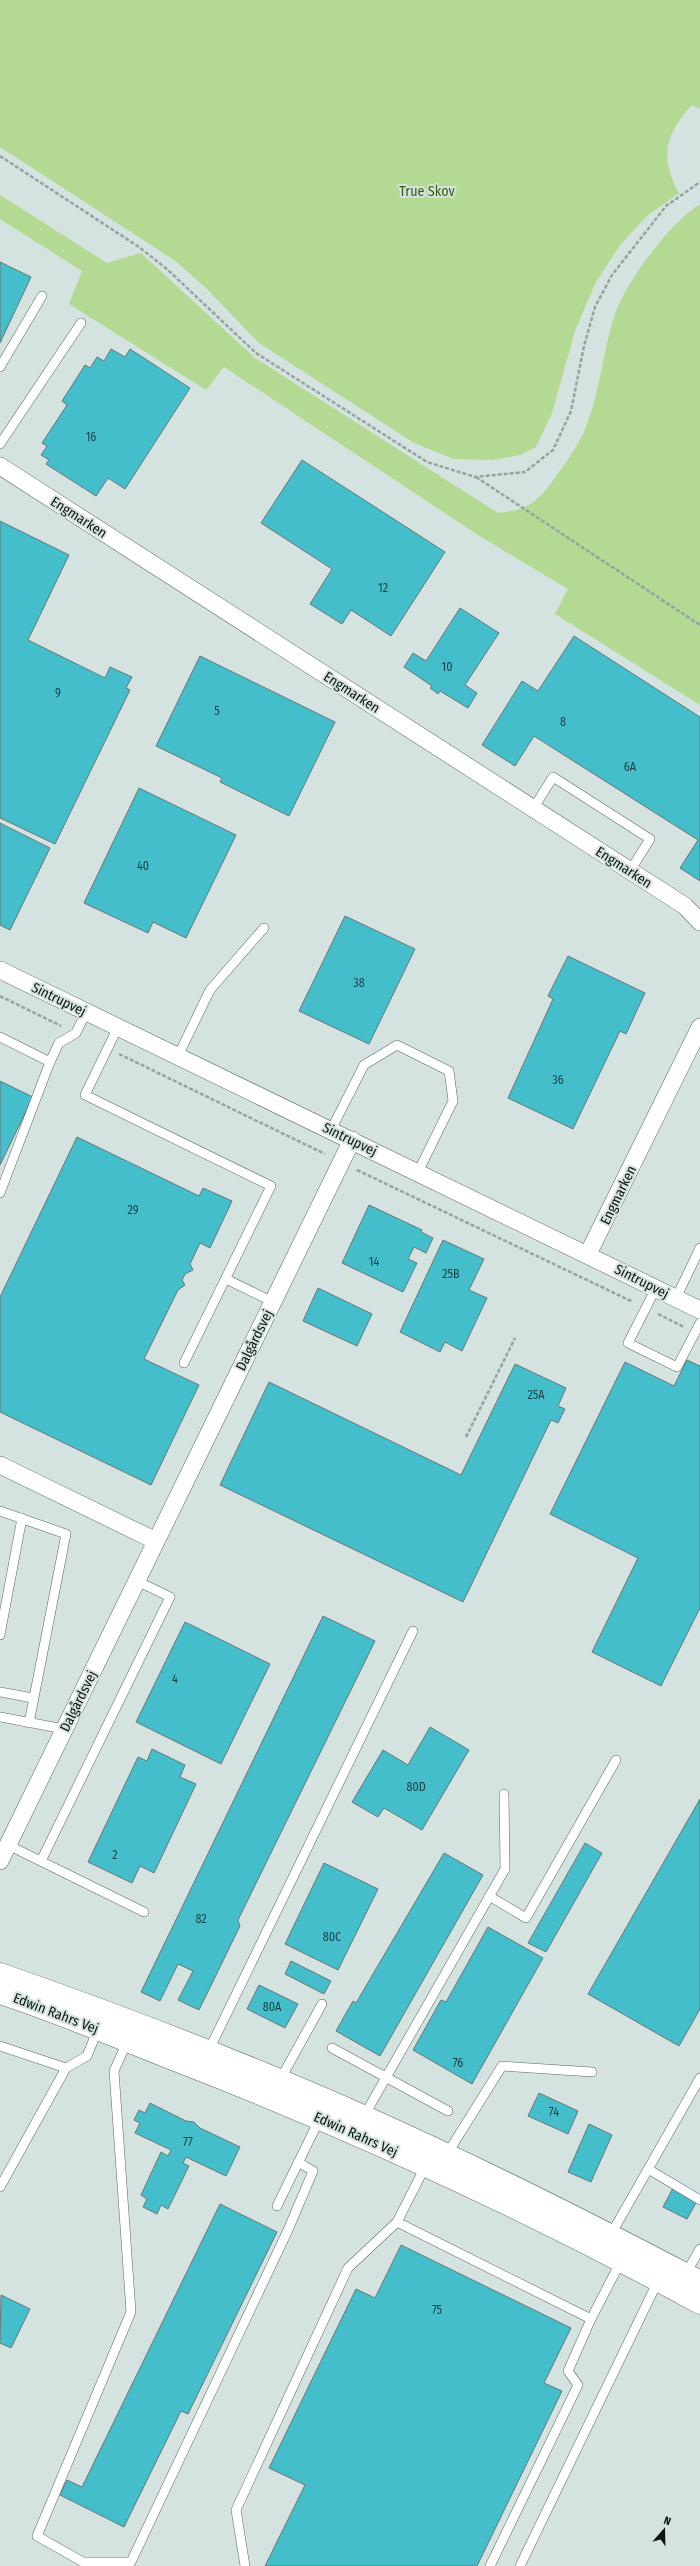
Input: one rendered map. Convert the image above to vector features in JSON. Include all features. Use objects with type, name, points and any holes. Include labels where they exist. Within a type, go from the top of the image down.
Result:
[{"type":"street","name":"Engmarken","points":[[0,466],[685,906],[700,922]]},
{"type":"street","name":"Sintrupvej","points":[[0,970],[588,1254],[700,1310]]},
{"type":"street","name":"Engmarken","points":[[588,1254],[700,1027]]},
{"type":"street","name":"Dalgårdsvej","points":[[0,1861],[352,1140]]},
{"type":"street","points":[[0,1465],[156,1541]]},
{"type":"street","name":"Edwin Rahrs Vej","points":[[0,1974],[132,2033],[275,2089],[436,2160],[625,2254],[677,2278],[700,2303]]},
{"type":"street","name":"Edwin Rahrs Vej","points":[[0,1993],[98,2029],[132,2033]]},
{"type":"lane","points":[[0,367],[42,296]]},
{"type":"lane","points":[[0,444],[81,324]]},
{"type":"lane","points":[[533,809],[554,777],[650,839],[630,871]]},
{"type":"lane","points":[[178,1056],[210,990],[264,928]]},
{"type":"lane","points":[[0,1193],[50,1062],[59,1043],[76,1033],[86,1012]]},
{"type":"lane","points":[[118,1027],[85,1095],[271,1186],[184,1363]]},
{"type":"lane","points":[[0,1037],[50,1062]]},
{"type":"lane","points":[[331,1130],[364,1065],[397,1045],[449,1071],[453,1101],[418,1172]]},
{"type":"lane","points":[[676,1298],[700,1248]]},
{"type":"lane","points":[[226,1279],[273,1302]]},
{"type":"lane","points":[[656,1288],[628,1343],[677,1367],[700,1323]]},
{"type":"lane","points":[[0,1511],[66,1534],[29,1722]]},
{"type":"lane","points":[[0,1635],[22,1518]]},
{"type":"lane","points":[[41,1861],[170,1597],[137,1581]]},
{"type":"lane","points":[[204,2061],[413,1630]]},
{"type":"lane","points":[[0,1692],[34,1698]]},
{"type":"lane","points":[[0,1717],[64,1729]]},
{"type":"lane","points":[[489,1896],[526,1918],[616,1760]]},
{"type":"lane","points":[[359,2125],[504,1869],[504,1794]]},
{"type":"lane","points":[[8,1845],[144,1912]]},
{"type":"lane","points":[[275,2089],[322,2004]]},
{"type":"lane","points":[[0,2187],[66,2068],[87,2056],[98,2029]]},
{"type":"lane","points":[[132,2033],[114,2071],[131,2312],[37,2536],[83,2562],[131,2562],[288,2230],[310,2179],[312,2171],[298,2162]]},
{"type":"lane","points":[[0,2046],[66,2068]]},
{"type":"lane","points":[[332,2048],[448,2111]]},
{"type":"lane","points":[[244,2566],[236,2510],[348,2268],[397,2222],[436,2160],[502,2066],[592,2072]]},
{"type":"lane","points":[[606,2244],[700,2078]]},
{"type":"lane","points":[[277,2206],[324,2110]]},
{"type":"lane","points":[[648,2169],[700,2200]]},
{"type":"lane","points":[[397,2222],[591,2319]]},
{"type":"lane","points":[[520,2566],[677,2278],[700,2249]]},
{"type":"lane","points":[[490,2566],[578,2385],[568,2371],[591,2319],[625,2254]]},
{"type":"path","points":[[0,156],[139,247],[168,270],[256,353],[427,462],[475,477],[700,625]]},
{"type":"path","points":[[475,477],[525,472],[553,450],[571,411],[595,307],[612,275],[666,206],[700,182]]},
{"type":"path","points":[[466,1437],[515,1338]]},
{"type":"green space","name":"True Skov","points":[[0,0],[700,0],[700,109],[692,105],[676,126],[668,146],[667,157],[669,168],[679,193],[647,216],[620,245],[596,282],[575,331],[552,413],[536,447],[520,455],[493,460],[454,459],[414,443],[259,343],[205,287],[174,260],[0,147]]},
{"type":"green space","points":[[0,195],[107,263],[141,253],[255,358],[498,513],[519,509],[533,503],[550,485],[571,455],[589,420],[615,314],[621,300],[639,269],[663,238],[676,224],[700,204],[700,705],[555,614],[568,589],[478,535],[224,367],[206,390],[69,304],[82,271],[0,219]]},
{"type":"building","points":[[0,262],[31,277],[0,343]]},
{"type":"building","points":[[111,349],[125,357],[130,349],[190,388],[125,489],[108,478],[96,496],[46,464],[49,460],[41,455],[47,446],[42,443],[67,405],[62,401],[85,365],[90,368],[97,357],[104,361]]},
{"type":"building","points":[[302,460],[445,552],[391,636],[351,610],[342,624],[310,604],[332,569],[261,523]]},
{"type":"building","points":[[0,521],[69,555],[28,640],[105,678],[110,667],[132,677],[126,688],[130,690],[55,844],[0,818]]},
{"type":"building","points":[[460,608],[499,633],[465,685],[477,693],[468,708],[440,691],[438,694],[430,688],[432,686],[404,667],[413,653],[426,661]]},
{"type":"building","points":[[574,636],[700,717],[700,881],[680,868],[698,840],[534,736],[515,766],[482,745],[522,681],[538,691]]},
{"type":"building","points":[[200,656],[335,722],[289,816],[220,782],[222,778],[156,746]]},
{"type":"building","points":[[139,788],[236,835],[186,938],[153,922],[148,933],[84,903]]},
{"type":"building","points":[[0,823],[50,848],[10,930],[0,925]]},
{"type":"building","points":[[345,916],[415,949],[369,1044],[299,1011]]},
{"type":"building","points":[[568,956],[645,993],[626,1034],[620,1031],[573,1129],[508,1098],[553,999],[548,996]]},
{"type":"building","points":[[0,1081],[33,1097],[0,1165]]},
{"type":"building","points":[[77,1137],[199,1196],[203,1188],[232,1201],[210,1248],[200,1243],[190,1264],[193,1270],[185,1274],[182,1280],[185,1285],[178,1290],[144,1359],[199,1385],[151,1485],[0,1412],[0,1297]]},
{"type":"building","points":[[369,1205],[422,1230],[421,1232],[433,1238],[426,1253],[414,1247],[408,1259],[417,1263],[403,1292],[342,1263]]},
{"type":"building","points":[[443,1240],[484,1259],[469,1290],[487,1298],[462,1351],[445,1342],[440,1352],[400,1332]]},
{"type":"building","points":[[318,1288],[372,1314],[357,1346],[303,1321]]},
{"type":"building","points":[[687,1360],[700,1366],[700,1608],[661,1686],[592,1652],[638,1558],[550,1514],[625,1362],[674,1386]]},
{"type":"building","points":[[515,1364],[566,1388],[558,1406],[565,1409],[558,1423],[551,1420],[463,1602],[220,1485],[269,1382],[461,1475]]},
{"type":"building","points":[[323,1616],[375,1641],[238,1920],[240,1926],[199,2010],[178,2000],[193,1971],[178,1964],[160,2001],[141,1992]]},
{"type":"building","points":[[185,1622],[270,1664],[221,1764],[136,1722]]},
{"type":"building","points":[[430,1727],[469,1750],[422,1830],[384,1808],[378,1817],[352,1802],[383,1750],[408,1765]]},
{"type":"building","points":[[152,1749],[185,1765],[180,1777],[196,1784],[154,1873],[140,1866],[132,1883],[88,1862],[138,1757],[147,1761]]},
{"type":"building","points":[[700,1799],[700,2009],[679,2046],[588,1994]]},
{"type":"building","points":[[585,1843],[602,1853],[546,1952],[528,1943]]},
{"type":"building","points":[[444,1853],[483,1875],[380,2056],[336,2031],[353,2001],[356,2003]]},
{"type":"building","points":[[324,1863],[378,1889],[338,1970],[285,1944]]},
{"type":"building","points":[[488,1927],[543,1958],[472,2084],[413,2050],[441,2000],[446,2002]]},
{"type":"building","points":[[291,1961],[331,1981],[324,1994],[285,1974]]},
{"type":"building","points":[[259,1985],[298,2004],[285,2028],[247,2009]]},
{"type":"building","points":[[539,2093],[578,2111],[568,2134],[528,2116]]},
{"type":"building","points":[[150,2103],[186,2121],[194,2122],[200,2128],[240,2147],[226,2176],[186,2157],[183,2163],[189,2166],[168,2209],[161,2205],[157,2214],[143,2207],[147,2199],[141,2195],[161,2152],[168,2156],[171,2150],[135,2133],[140,2123],[134,2120],[139,2110],[145,2113]]},
{"type":"building","points":[[589,2124],[612,2135],[591,2182],[568,2172]]},
{"type":"building","points":[[673,2188],[697,2201],[687,2219],[663,2207]]},
{"type":"building","points":[[220,2204],[277,2232],[188,2414],[181,2411],[124,2527],[60,2495],[67,2480],[82,2487]]},
{"type":"building","points":[[401,2245],[571,2328],[544,2383],[562,2391],[477,2566],[265,2566],[305,2485],[269,2468],[356,2289],[375,2298]]},
{"type":"building","points":[[1,2295],[30,2309],[11,2348],[0,2343]]}]
